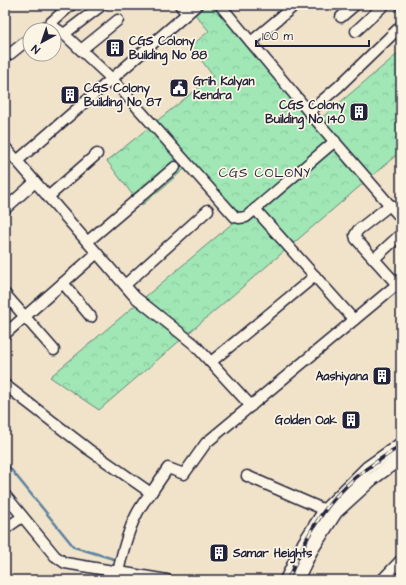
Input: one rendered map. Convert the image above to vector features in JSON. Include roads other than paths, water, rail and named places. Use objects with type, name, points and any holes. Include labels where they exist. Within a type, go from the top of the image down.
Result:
[{"type":"main road","points":[[286,580],[304,542],[325,510],[367,468],[400,450]]},
{"type":"main road","points":[[297,580],[311,551],[336,512],[371,480],[400,450]]},
{"type":"street","points":[[50,22],[71,5]]},
{"type":"street","points":[[102,5],[64,34],[112,79],[235,217],[246,217],[335,141]]},
{"type":"street","points":[[180,5],[187,14]]},
{"type":"street","points":[[17,161],[197,5]]},
{"type":"street","points":[[250,42],[295,5]]},
{"type":"street","points":[[341,17],[355,5]]},
{"type":"street","points":[[356,31],[384,5]]},
{"type":"street","points":[[221,6],[309,112],[401,218]]},
{"type":"street","points":[[81,50],[118,20]]},
{"type":"street","points":[[309,112],[338,87],[401,26]]},
{"type":"street","points":[[10,54],[22,44]]},
{"type":"street","points":[[5,147],[136,297],[194,344],[251,406]]},
{"type":"street","points":[[48,197],[97,154]]},
{"type":"street","points":[[87,242],[175,167]]},
{"type":"street","points":[[5,208],[35,182]]},
{"type":"street","points":[[118,572],[123,550],[141,504],[151,493],[168,468],[184,474],[206,443],[354,320],[400,285],[356,239],[358,230],[390,205]]},
{"type":"street","points":[[255,209],[354,320]]},
{"type":"street","points":[[125,285],[208,210]]},
{"type":"street","points":[[374,259],[401,234]]},
{"type":"street","points":[[5,334],[97,253]]},
{"type":"street","points":[[211,362],[315,276]]},
{"type":"street","points":[[63,282],[91,317]]},
{"type":"street","points":[[5,294],[54,350]]},
{"type":"street","points":[[5,385],[88,449],[151,493]]},
{"type":"street","points":[[247,476],[325,510]]},
{"type":"street","points":[[5,495],[55,556],[65,563],[167,580]]},
{"type":"street","points":[[5,529],[22,516]]},
{"type":"street","points":[[382,580],[401,560]]},
{"type":"waterway","points":[[5,462],[74,547],[117,560]]},
{"type":"railway","points":[[288,580],[315,524],[333,500],[360,474],[401,445]]},
{"type":"place","name":"CGS Colony Building No 88","points":[[115,48]]},
{"type":"place","name":"Grih Kalyan Kendra","points":[[179,88]]},
{"type":"place","name":"CGS Colony Building No 87","points":[[70,95]]},
{"type":"place","name":"CGS Colony Building No 140","points":[[359,112]]},
{"type":"place","name":"Aashiyana","points":[[382,376]]},
{"type":"place","name":"Golden Oak","points":[[351,420]]},
{"type":"place","name":"Samar Heights","points":[[219,553]]},
{"type":"district","name":"CGS COLONY","points":[[265,173]]}]
